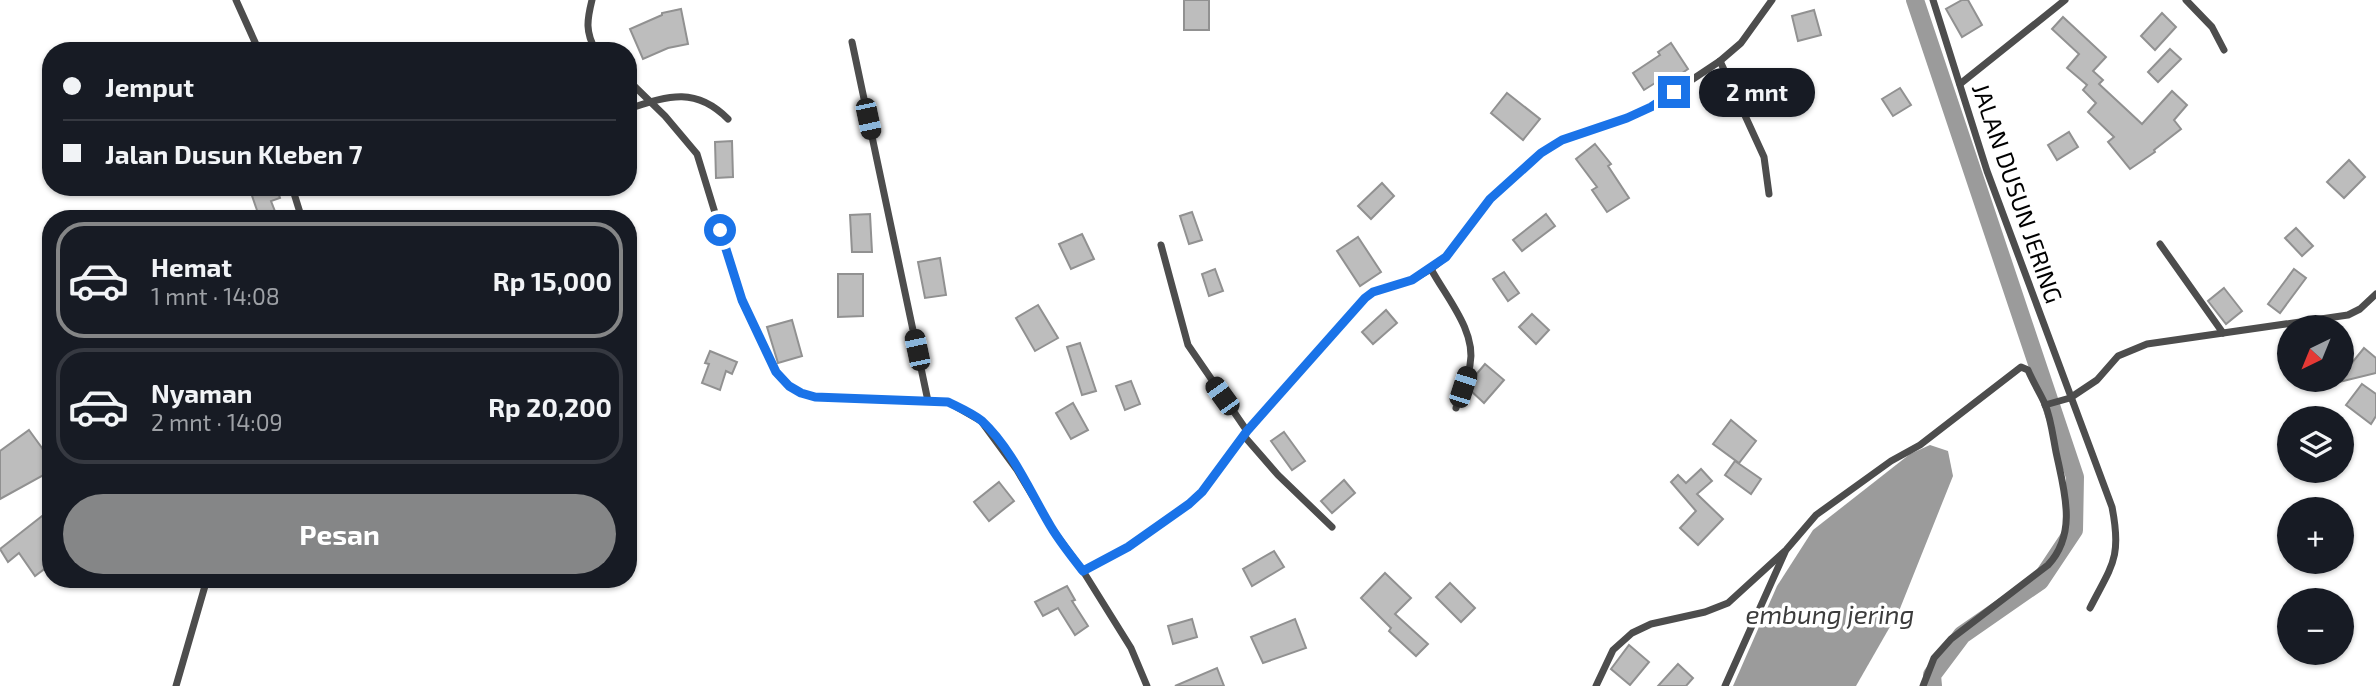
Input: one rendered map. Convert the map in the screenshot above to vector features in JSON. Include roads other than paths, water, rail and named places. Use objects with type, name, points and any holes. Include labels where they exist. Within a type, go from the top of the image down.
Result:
[{"type":"street","points":[[236,0],[255,42]]},
{"type":"street","points":[[592,0],[586,22],[592,42]]},
{"type":"street","points":[[1083,571],[1128,547],[1189,504],[1210,482],[1245,433],[1365,298],[1373,292],[1412,280],[1431,269],[1455,247],[1490,199],[1541,153],[1562,140],[1651,107],[1720,61],[1741,43],[1772,0]]},
{"type":"street","name":"JALAN DUSUN JERING","points":[[1934,0],[1987,172],[2112,507],[2117,532],[2115,560],[2090,608]]},
{"type":"street","points":[[1961,84],[2065,0]]},
{"type":"street","points":[[2186,0],[2212,27],[2224,50]]},
{"type":"street","points":[[852,42],[928,401]]},
{"type":"street","points":[[1720,61],[1764,157],[1769,194]]},
{"type":"street","points":[[637,89],[697,154],[742,300],[776,372],[789,386],[815,397],[948,402],[981,421],[1017,470],[1053,530],[1083,571],[1131,648],[1147,686]]},
{"type":"street","points":[[637,106],[683,97],[702,99],[715,106],[728,119]]},
{"type":"street","points":[[1161,244],[1188,345],[1245,433],[1278,475],[1332,527]]},
{"type":"street","points":[[2161,244],[2223,334]]},
{"type":"street","points":[[1431,269],[1466,330],[1472,351],[1456,408]]},
{"type":"street","points":[[2048,405],[2070,398],[2097,380],[2118,356],[2147,344],[2348,315],[2360,309],[2376,294]]},
{"type":"street","points":[[1596,686],[1613,650],[1632,633],[1651,624],[1705,612],[1728,603],[1786,550],[1816,515],[1891,461],[1920,445],[2021,368],[2028,370],[2048,405],[2063,481],[2066,525],[2060,549],[2048,565],[2030,580],[1951,639],[1934,658],[1923,686]]},
{"type":"street","points":[[1725,686],[1786,550]]},
{"type":"street","points":[[176,686],[203,588]]},
{"type":"water","name":"embung jering","points":[[1930,445],[1948,451],[1953,476],[1899,611],[1856,686],[1733,686],[1777,586],[1813,530],[1910,454]]},
{"type":"waterway","points":[[1915,0],[2075,477],[2074,530],[2040,581],[1962,635],[1932,675],[1933,686]]}]
